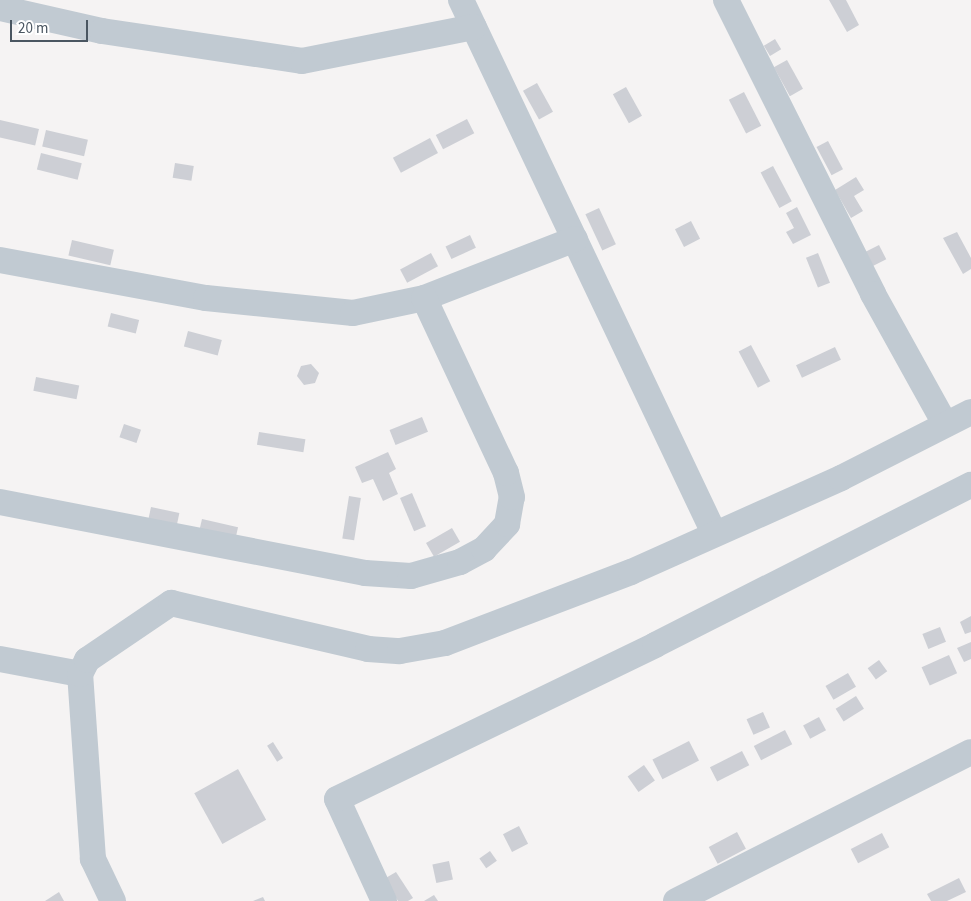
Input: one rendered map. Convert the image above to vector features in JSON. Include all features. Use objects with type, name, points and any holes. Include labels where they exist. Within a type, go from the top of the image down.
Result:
[{"type":"street","points":[[461,0],[714,533]]},
{"type":"street","points":[[726,0],[873,294],[945,424]]},
{"type":"street","points":[[0,8],[102,31],[302,61],[474,27]]},
{"type":"street","points":[[0,260],[206,298],[327,313],[353,313],[424,298],[575,238]]},
{"type":"street","points":[[0,502],[365,573],[411,576],[460,562],[484,549],[507,524],[512,497],[506,472],[424,298]]},
{"type":"street","points":[[113,901],[93,859],[80,674],[87,660],[171,604],[368,649],[422,648],[631,572],[714,533],[841,478],[971,412]]},
{"type":"street","points":[[384,901],[337,799],[971,485]]},
{"type":"street","points":[[0,659],[80,674]]},
{"type":"street","points":[[676,901],[971,752]]},
{"type":"building","points":[[829,0],[846,0],[859,25],[847,32]]},
{"type":"building","points":[[775,39],[781,49],[770,56],[764,46]]},
{"type":"building","points":[[787,60],[803,89],[790,96],[774,67]]},
{"type":"building","points":[[537,83],[553,112],[539,120],[523,91]]},
{"type":"building","points":[[626,87],[642,116],[629,123],[613,94]]},
{"type":"building","points":[[744,92],[761,126],[746,134],[729,100]]},
{"type":"building","points":[[467,119],[474,133],[443,149],[436,135]]},
{"type":"building","points":[[0,120],[39,129],[35,146],[0,137]]},
{"type":"building","points":[[46,130],[88,140],[84,156],[42,147]]},
{"type":"building","points":[[430,138],[438,153],[401,173],[393,158]]},
{"type":"building","points":[[828,141],[843,169],[832,175],[817,147]]},
{"type":"building","points":[[41,153],[82,163],[78,180],[37,169]]},
{"type":"building","points":[[175,163],[194,166],[191,181],[173,178]]},
{"type":"building","points":[[773,166],[792,201],[779,208],[761,173]]},
{"type":"building","points":[[856,177],[864,190],[854,196],[863,211],[851,218],[835,190]]},
{"type":"building","points":[[797,207],[811,235],[793,244],[786,232],[794,228],[786,213]]},
{"type":"building","points":[[599,208],[616,244],[602,251],[585,214]]},
{"type":"building","points":[[691,221],[700,239],[684,247],[675,229]]},
{"type":"building","points":[[957,232],[971,258],[971,269],[963,274],[943,238]]},
{"type":"building","points":[[470,235],[476,248],[451,259],[446,246]]},
{"type":"building","points":[[72,240],[114,250],[110,265],[68,256]]},
{"type":"building","points":[[879,245],[886,259],[873,266],[866,252]]},
{"type":"building","points":[[431,253],[438,266],[407,283],[400,269]]},
{"type":"building","points":[[818,253],[830,283],[818,288],[806,258]]},
{"type":"building","points":[[111,313],[139,320],[136,334],[108,327]]},
{"type":"building","points":[[188,331],[222,340],[218,356],[184,346]]},
{"type":"building","points":[[751,345],[770,381],[758,388],[739,352]]},
{"type":"building","points":[[835,347],[841,360],[802,378],[796,365]]},
{"type":"building","points":[[311,364],[319,373],[315,383],[304,385],[297,376],[301,366]]},
{"type":"building","points":[[36,377],[79,385],[77,399],[33,391]]},
{"type":"building","points":[[422,417],[428,432],[396,445],[390,430]]},
{"type":"building","points":[[124,424],[141,430],[136,443],[119,437]]},
{"type":"building","points":[[259,432],[305,439],[303,452],[257,445]]},
{"type":"building","points":[[388,452],[396,469],[389,473],[398,494],[383,501],[373,479],[362,483],[355,467]]},
{"type":"building","points":[[412,493],[426,526],[414,531],[400,498]]},
{"type":"building","points":[[349,496],[361,498],[354,540],[342,538]]},
{"type":"building","points":[[151,507],[179,513],[176,529],[148,523]]},
{"type":"building","points":[[202,519],[238,527],[235,542],[199,534]]},
{"type":"building","points":[[452,528],[460,542],[434,557],[426,543]]},
{"type":"building","points":[[971,616],[971,632],[965,634],[960,622]]},
{"type":"building","points":[[940,627],[946,642],[928,649],[922,634]]},
{"type":"building","points":[[971,642],[971,659],[964,662],[957,648]]},
{"type":"building","points":[[949,655],[957,673],[930,685],[922,667]]},
{"type":"building","points":[[879,660],[887,671],[876,680],[868,668]]},
{"type":"building","points":[[848,673],[856,687],[833,700],[825,686]]},
{"type":"building","points":[[856,696],[864,709],[844,721],[836,709]]},
{"type":"building","points":[[763,712],[770,728],[753,735],[747,719]]},
{"type":"building","points":[[819,717],[826,730],[810,739],[803,725]]},
{"type":"building","points":[[785,730],[792,744],[761,760],[754,746]]},
{"type":"building","points":[[689,741],[699,761],[662,779],[652,760]]},
{"type":"building","points":[[273,742],[283,758],[277,762],[267,746]]},
{"type":"building","points":[[742,751],[749,765],[717,782],[710,767]]},
{"type":"building","points":[[644,765],[655,781],[639,792],[628,776]]},
{"type":"building","points":[[238,769],[266,820],[222,844],[194,793]]},
{"type":"building","points":[[519,826],[528,844],[512,852],[503,834]]},
{"type":"building","points":[[737,832],[746,849],[718,864],[709,847]]},
{"type":"building","points":[[882,833],[889,847],[858,863],[851,849]]},
{"type":"building","points":[[490,851],[497,861],[486,868],[479,858]]},
{"type":"building","points":[[449,861],[453,880],[436,883],[432,865]]},
{"type":"building","points":[[396,872],[413,898],[408,901],[398,901],[384,879]]},
{"type":"building","points":[[959,878],[966,892],[947,901],[931,901],[927,894]]},
{"type":"building","points":[[59,892],[64,901],[45,901]]},
{"type":"building","points":[[434,895],[438,901],[424,901]]},
{"type":"building","points":[[263,897],[265,901],[253,901]]}]
